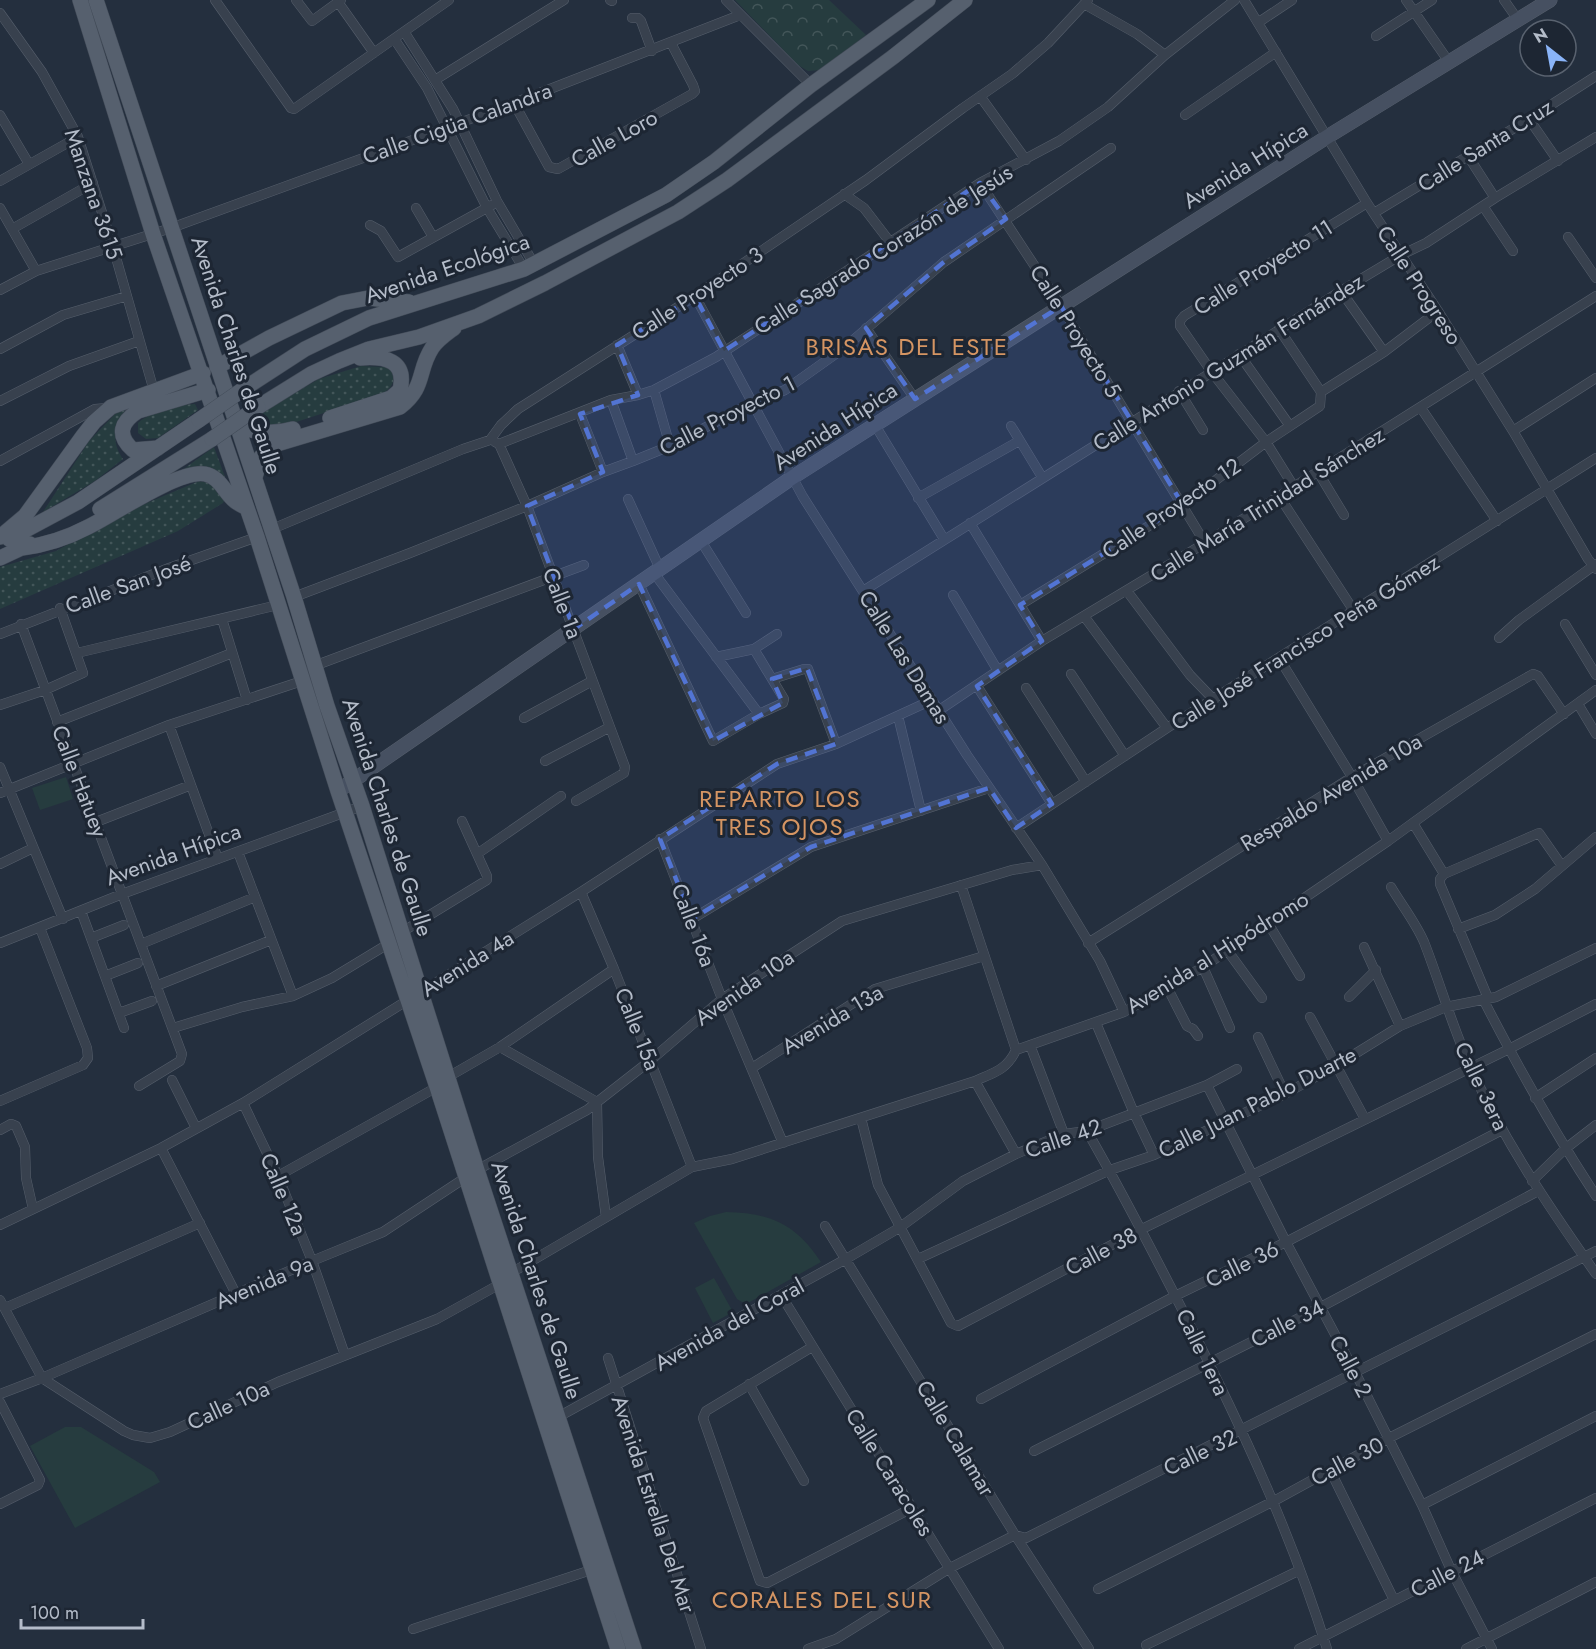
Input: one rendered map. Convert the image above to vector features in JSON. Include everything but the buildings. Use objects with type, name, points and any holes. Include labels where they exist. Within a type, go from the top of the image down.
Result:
[{"type":"main road","name":"Avenida Charles de Gaulle","points":[[80,0],[153,234],[257,537],[388,945],[442,1082]]},
{"type":"main road","name":"Avenida Charles de Gaulle","points":[[96,0],[255,477],[314,666],[422,992],[442,1082],[471,1174],[506,1278],[558,1417],[634,1649]]},
{"type":"main road","name":"Avenida Ecológica","points":[[0,544],[78,502],[305,349],[369,318],[529,267],[666,195],[714,162],[812,85],[928,0]]},
{"type":"main road","points":[[0,558],[115,501],[311,374],[369,349],[419,337],[478,316],[678,212],[727,180],[893,57],[965,0]]},
{"type":"main road","points":[[217,367],[269,338],[342,303],[368,298],[418,303]]},
{"type":"main road","points":[[255,477],[261,457],[270,446],[400,407],[409,400],[419,386],[433,346],[463,321]]},
{"type":"main road","points":[[238,427],[261,433],[288,430],[369,406],[391,398],[400,390],[402,375],[396,364],[388,360],[375,357],[339,361]]},
{"type":"main road","points":[[0,537],[25,516],[82,436],[111,407],[202,373]]},
{"type":"main road","points":[[161,447],[133,450],[126,444],[122,434],[128,418],[138,411],[208,390]]},
{"type":"main road","points":[[22,548],[42,546],[62,539],[177,478],[194,473],[214,477],[234,500],[247,508]]},
{"type":"main road","name":"Avenida Charles de Gaulle","points":[[506,1278],[591,1570],[618,1649]]},
{"type":"street","points":[[215,0],[291,108],[294,109],[449,0]]},
{"type":"street","points":[[297,0],[312,21],[339,1],[374,53]]},
{"type":"street","points":[[435,80],[564,0]]},
{"type":"street","points":[[726,0],[812,85]]},
{"type":"street","name":"Calle Sagrado Corazón de Jesús","points":[[495,442],[580,414],[611,400],[654,390],[691,372],[980,183],[1059,141],[1108,107],[1165,55],[1235,0]]},
{"type":"street","name":"Calle Progreso","points":[[1244,0],[1367,203],[1438,311],[1474,372],[1513,431],[1588,559],[1595,566]]},
{"type":"street","points":[[1259,22],[1292,0]]},
{"type":"street","points":[[1406,0],[1449,62]]},
{"type":"street","points":[[1376,36],[1432,0]]},
{"type":"street","points":[[1504,0],[1518,20]]},
{"type":"street","name":"Avenida Hípica","points":[[1521,18],[1550,0]]},
{"type":"street","points":[[1086,2],[1137,34],[1165,55]]},
{"type":"street","name":"Calle Proyecto 3","points":[[495,442],[501,425],[518,409],[695,296],[844,194],[1012,74],[1048,43],[1086,2]]},
{"type":"street","name":"Manzana 3615","points":[[0,13],[42,72],[78,137],[128,296],[154,391]]},
{"type":"street","name":"Calle Cigüa Calandra","points":[[0,290],[36,271],[171,228],[514,103],[740,15]]},
{"type":"street","points":[[632,18],[638,18],[641,21],[652,51]]},
{"type":"street","name":"Avenida Hípica","points":[[338,790],[793,477],[1327,137],[1518,20]]},
{"type":"street","points":[[405,33],[453,109],[529,267]]},
{"type":"street","points":[[395,40],[427,88],[487,208],[529,267]]},
{"type":"street","name":"Calle Loro","points":[[514,103],[549,167],[558,169],[695,91],[671,43]]},
{"type":"street","points":[[1185,115],[1276,52]]},
{"type":"street","name":"Calle Santa Cruz","points":[[1374,213],[1596,76]]},
{"type":"street","points":[[980,96],[1026,160]]},
{"type":"street","points":[[0,115],[29,164]]},
{"type":"street","points":[[1529,119],[1557,161]]},
{"type":"street","points":[[0,181],[78,137]]},
{"type":"street","name":"Calle Antonio Guzmán Fernández","points":[[862,591],[1211,371],[1401,255],[1426,243],[1495,198],[1596,138]]},
{"type":"street","name":"Calle Proyecto 1","points":[[294,597],[527,506],[603,472],[670,446],[752,403],[785,390],[844,348],[944,262],[1111,148]]},
{"type":"street","points":[[1468,156],[1495,198]]},
{"type":"street","points":[[12,229],[93,183]]},
{"type":"street","name":"Calle Proyecto 5","points":[[980,183],[1006,219],[1061,306],[1205,543]]},
{"type":"street","points":[[844,194],[864,208],[890,242]]},
{"type":"street","points":[[370,225],[381,231],[398,257],[498,201]]},
{"type":"street","name":"Calle Proyecto 11","points":[[1294,487],[1266,442],[1211,371],[1180,326],[1180,321],[1184,316],[1367,203]]},
{"type":"street","points":[[1484,206],[1513,250]]},
{"type":"street","points":[[0,208],[36,271]]},
{"type":"street","points":[[416,208],[433,237]]},
{"type":"street","points":[[1568,237],[1596,278]]},
{"type":"street","points":[[1341,291],[1384,352]]},
{"type":"street","points":[[0,349],[63,315],[128,296]]},
{"type":"street","name":"Calle Las Damas","points":[[695,296],[803,497],[939,711],[1042,866],[1100,961],[1124,1012]]},
{"type":"street","name":"Calle María Trinidad Sánchez","points":[[939,711],[1042,641],[1205,543],[1596,296]]},
{"type":"street","points":[[1280,329],[1321,392],[1384,352],[1438,311]]},
{"type":"street","points":[[866,328],[915,399]]},
{"type":"street","points":[[0,401],[69,366],[140,341]]},
{"type":"street","points":[[617,345],[638,395]]},
{"type":"street","points":[[1239,354],[1290,426]]},
{"type":"street","points":[[1513,431],[1596,378]]},
{"type":"street","points":[[654,390],[670,446]]},
{"type":"street","points":[[1179,392],[1203,430]]},
{"type":"street","name":"Calle Proyecto 12","points":[[1020,605],[1183,505],[1266,442],[1320,406],[1321,392]]},
{"type":"street","points":[[611,400],[633,461]]},
{"type":"street","points":[[0,461],[95,410],[111,407]]},
{"type":"street","points":[[1421,408],[1497,521]]},
{"type":"street","points":[[580,414],[603,472]]},
{"type":"street","points":[[875,425],[944,539]]},
{"type":"street","points":[[1011,426],[1042,477]]},
{"type":"street","points":[[918,498],[1019,441]]},
{"type":"street","points":[[272,529],[463,449],[495,442]]},
{"type":"street","name":"Calle 1a","points":[[495,442],[527,506],[625,767],[624,773],[576,801]]},
{"type":"street","name":"Calle José Francisco Peña Gómez","points":[[1016,828],[1167,728],[1596,458]]},
{"type":"street","points":[[1318,472],[1344,515]]},
{"type":"street","points":[[1279,496],[1354,611]]},
{"type":"street","points":[[628,499],[657,571],[716,657],[759,714]]},
{"type":"street","points":[[970,523],[1042,641]]},
{"type":"street","name":"Calle San José","points":[[0,634],[60,608],[257,537]]},
{"type":"street","points":[[701,541],[746,613]]},
{"type":"street","points":[[314,666],[584,565]]},
{"type":"street","points":[[1499,638],[1519,620],[1595,566]]},
{"type":"street","points":[[639,584],[712,741],[784,702],[754,649]]},
{"type":"street","points":[[1126,591],[1190,675],[1214,700]]},
{"type":"street","points":[[953,595],[998,670]]},
{"type":"street","points":[[77,653],[278,605]]},
{"type":"street","points":[[0,705],[45,690],[83,673],[60,608]]},
{"type":"street","points":[[1084,616],[1167,728]]},
{"type":"street","points":[[222,619],[247,700]]},
{"type":"street","name":"Calle Hatuey","points":[[21,624],[182,1054],[182,1058],[139,1086]]},
{"type":"street","points":[[1565,624],[1596,675]]},
{"type":"street","points":[[716,657],[754,649],[777,634]]},
{"type":"street","points":[[57,722],[232,653]]},
{"type":"street","points":[[1279,658],[1352,777],[1388,841]]},
{"type":"street","points":[[772,679],[808,669],[836,744]]},
{"type":"street","points":[[1071,674],[1125,756]]},
{"type":"street","name":"Respaldo Avenida 10a","points":[[1088,943],[1352,777],[1533,674],[1538,676],[1564,714]]},
{"type":"street","points":[[5,792],[169,725],[302,681]]},
{"type":"street","points":[[525,718],[592,681]]},
{"type":"street","points":[[977,686],[1052,804]]},
{"type":"street","points":[[1026,688],[1086,782]]},
{"type":"street","name":"Avenida al Hipódromo","points":[[506,1278],[692,1167],[732,1159],[975,1081],[1004,1068],[1011,1061],[1016,1050],[1124,1012],[1203,967],[1268,923],[1388,841],[1596,690]]},
{"type":"street","name":"Avenida 4a","points":[[0,1225],[161,1148],[243,1103],[581,892],[777,764],[836,744],[932,700]]},
{"type":"street","points":[[1578,704],[1596,734]]},
{"type":"street","points":[[898,716],[921,811]]},
{"type":"street","points":[[169,725],[218,859]]},
{"type":"street","points":[[545,761],[610,727]]},
{"type":"street","points":[[0,767],[5,792],[33,848],[63,919]]},
{"type":"street","points":[[96,822],[192,784]]},
{"type":"street","points":[[692,919],[811,847],[989,788]]},
{"type":"street","points":[[477,854],[561,796]]},
{"type":"street","name":"Avenida Hípica","points":[[0,943],[122,894],[362,806]]},
{"type":"street","points":[[402,932],[487,879],[462,821]]},
{"type":"street","points":[[1413,823],[1442,876],[1458,929],[1485,999],[1509,1049],[1565,1149],[1596,1196]]},
{"type":"street","points":[[1442,876],[1539,833],[1562,866]]},
{"type":"street","points":[[1458,929],[1495,915],[1535,889],[1596,837]]},
{"type":"street","name":"Calle 16a","points":[[660,839],[722,999],[783,1143]]},
{"type":"street","points":[[0,864],[33,848]]},
{"type":"street","points":[[237,852],[293,996]]},
{"type":"street","name":"Avenida 10a","points":[[471,1174],[587,1110],[651,1060],[722,999],[842,921],[1012,870],[1042,866]]},
{"type":"street","points":[[961,885],[1016,1050]]},
{"type":"street","name":"Calle 3era","points":[[1391,887],[1423,940],[1470,1067],[1502,1130],[1538,1191],[1596,1274]]},
{"type":"street","name":"Calle 15a","points":[[581,892],[651,1060],[692,1167]]},
{"type":"street","points":[[141,944],[255,897]]},
{"type":"street","points":[[81,911],[124,1028]]},
{"type":"street","points":[[1268,923],[1300,976]]},
{"type":"street","points":[[91,938],[124,925]]},
{"type":"street","points":[[0,1101],[83,1065],[88,1058],[87,1048],[40,928]]},
{"type":"street","points":[[156,986],[270,940]]},
{"type":"street","points":[[172,1028],[242,1007],[293,996],[332,978],[388,945]]},
{"type":"street","points":[[1364,947],[1401,1026]]},
{"type":"street","name":"Calle Juan Pablo Duarte","points":[[918,1259],[1110,1170],[1154,1155],[1285,1094],[1401,1026],[1446,1007],[1497,997],[1596,948]]},
{"type":"street","points":[[1227,950],[1262,998]]},
{"type":"street","name":"Avenida 13a","points":[[752,1068],[875,989],[984,956]]},
{"type":"street","points":[[105,976],[138,963]]},
{"type":"street","points":[[1203,967],[1230,1029]]},
{"type":"street","points":[[278,1176],[500,1047],[614,969]]},
{"type":"street","points":[[1349,997],[1376,970]]},
{"type":"street","points":[[1167,987],[1187,1026],[1193,1029],[1198,1036]]},
{"type":"street","points":[[119,1013],[152,1001]]},
{"type":"street","name":"Calle 38","points":[[918,1259],[951,1323],[958,1326],[1140,1230],[1596,1004]]},
{"type":"street","points":[[1310,1017],[1365,1119]]},
{"type":"street","points":[[1096,1023],[1154,1155]]},
{"type":"street","points":[[1258,1037],[1285,1094]]},
{"type":"street","points":[[1030,1045],[1064,1134]]},
{"type":"street","points":[[500,1047],[597,1102],[598,1157],[606,1217]]},
{"type":"street","points":[[1535,1098],[1596,1058]]},
{"type":"street","name":"Calle 42","points":[[899,1228],[963,1181],[1016,1154],[1064,1134],[1087,1131],[1208,1085],[1237,1069]]},
{"type":"street","points":[[172,1080],[196,1128]]},
{"type":"street","points":[[975,1081],[1016,1154]]},
{"type":"street","name":"Calle 2","points":[[1208,1085],[1252,1176],[1389,1438],[1451,1570],[1492,1649]]},
{"type":"street","name":"Calle 12a","points":[[243,1103],[278,1176],[312,1261],[345,1355]]},
{"type":"street","points":[[861,1118],[878,1185],[899,1228],[918,1259]]},
{"type":"street","points":[[0,1130],[11,1124],[16,1126],[25,1147],[26,1178],[33,1209]]},
{"type":"street","points":[[1532,1181],[1565,1149],[1596,1125]]},
{"type":"street","name":"Calle 36","points":[[981,1398],[1175,1296],[1286,1242],[1502,1130]]},
{"type":"street","name":"Calle 1era","points":[[1087,1131],[1110,1170],[1242,1431],[1300,1570],[1327,1649]]},
{"type":"street","points":[[161,1148],[236,1294]]},
{"type":"street","name":"Avenida 9a","points":[[0,1394],[383,1232],[471,1174]]},
{"type":"street","name":"Calle 34","points":[[1034,1451],[1320,1307],[1538,1191]]},
{"type":"street","points":[[3,1309],[200,1223]]},
{"type":"street","name":"Calle Calamar","points":[[825,1226],[1015,1535],[1089,1649]]},
{"type":"street","name":"Avenida del Coral","points":[[558,1417],[899,1228]]},
{"type":"street","name":"Calle 32","points":[[808,1649],[836,1639],[950,1568],[1015,1535],[1026,1538],[1356,1374],[1596,1251]]},
{"type":"street","name":"Calle 10a","points":[[3,1309],[42,1378],[124,1431],[150,1438],[170,1432],[278,1382],[445,1316],[506,1278]]},
{"type":"street","name":"Calle Caracoles","points":[[781,1294],[999,1649]]},
{"type":"street","name":"Calle 30","points":[[1098,1589],[1272,1502],[1389,1438],[1596,1334]]},
{"type":"street","points":[[812,1347],[706,1412],[703,1418],[760,1581],[767,1583],[912,1508]]},
{"type":"street","name":"Avenida Estrella Del Mar","points":[[608,1358],[701,1649]]},
{"type":"street","points":[[749,1384],[804,1481]]},
{"type":"street","points":[[0,1402],[40,1480],[38,1485],[0,1504]]},
{"type":"street","points":[[1422,1505],[1596,1416]]},
{"type":"street","points":[[1330,1470],[1394,1600]]},
{"type":"street","name":"Calle 24","points":[[1299,1649],[1596,1498]]},
{"type":"street","points":[[413,1629],[591,1570]]},
{"type":"street","points":[[1146,1645],[1300,1570]]},
{"type":"street","points":[[1466,1649],[1596,1582]]},
{"type":"street","points":[[836,1639],[843,1649]]},
{"type":"highlighted area","points":[[980,183],[1006,219],[944,262],[866,328],[915,399],[1061,306],[1183,505],[1020,605],[1042,641],[977,686],[1052,804],[1016,828],[989,788],[811,847],[692,919],[660,839],[777,764],[836,744],[807,668],[772,679],[783,703],[713,741],[639,584],[574,629],[527,506],[603,472],[580,414],[638,395],[617,345],[695,296],[724,351]]},
{"type":"green space","points":[[735,0],[829,0],[866,35],[821,70],[808,71],[798,65]]},
{"type":"green space","points":[[361,366],[390,369],[393,377],[391,386],[382,394],[284,426],[257,424],[251,421],[319,379]]},
{"type":"green space","points":[[195,404],[198,410],[158,438],[146,439],[138,433],[138,423],[150,415],[172,407]]},
{"type":"green space","points":[[120,409],[125,410],[116,428],[115,440],[123,459],[95,481],[43,512],[89,441]]},
{"type":"green space","points":[[214,447],[225,477],[215,472],[163,484]]},
{"type":"green space","points":[[199,481],[211,483],[225,498],[223,503],[178,531],[0,609],[0,567],[56,551],[128,511]]},
{"type":"green space","points":[[66,777],[73,799],[40,810],[32,788]]},
{"type":"green space","points":[[726,1212],[756,1215],[781,1223],[802,1238],[821,1262],[748,1303],[742,1302],[737,1299],[694,1223]]},
{"type":"green space","points":[[714,1278],[733,1312],[713,1323],[695,1288]]},
{"type":"green space","points":[[65,1427],[81,1427],[154,1472],[160,1482],[75,1528],[30,1446]]},
{"type":"district","name":"BRISAS DEL ESTE","points":[[907,346]]},
{"type":"district","name":"REPARTO LOS TRES OJOS","points":[[780,812]]},
{"type":"district","name":"CORALES DEL SUR","points":[[822,1599]]}]
